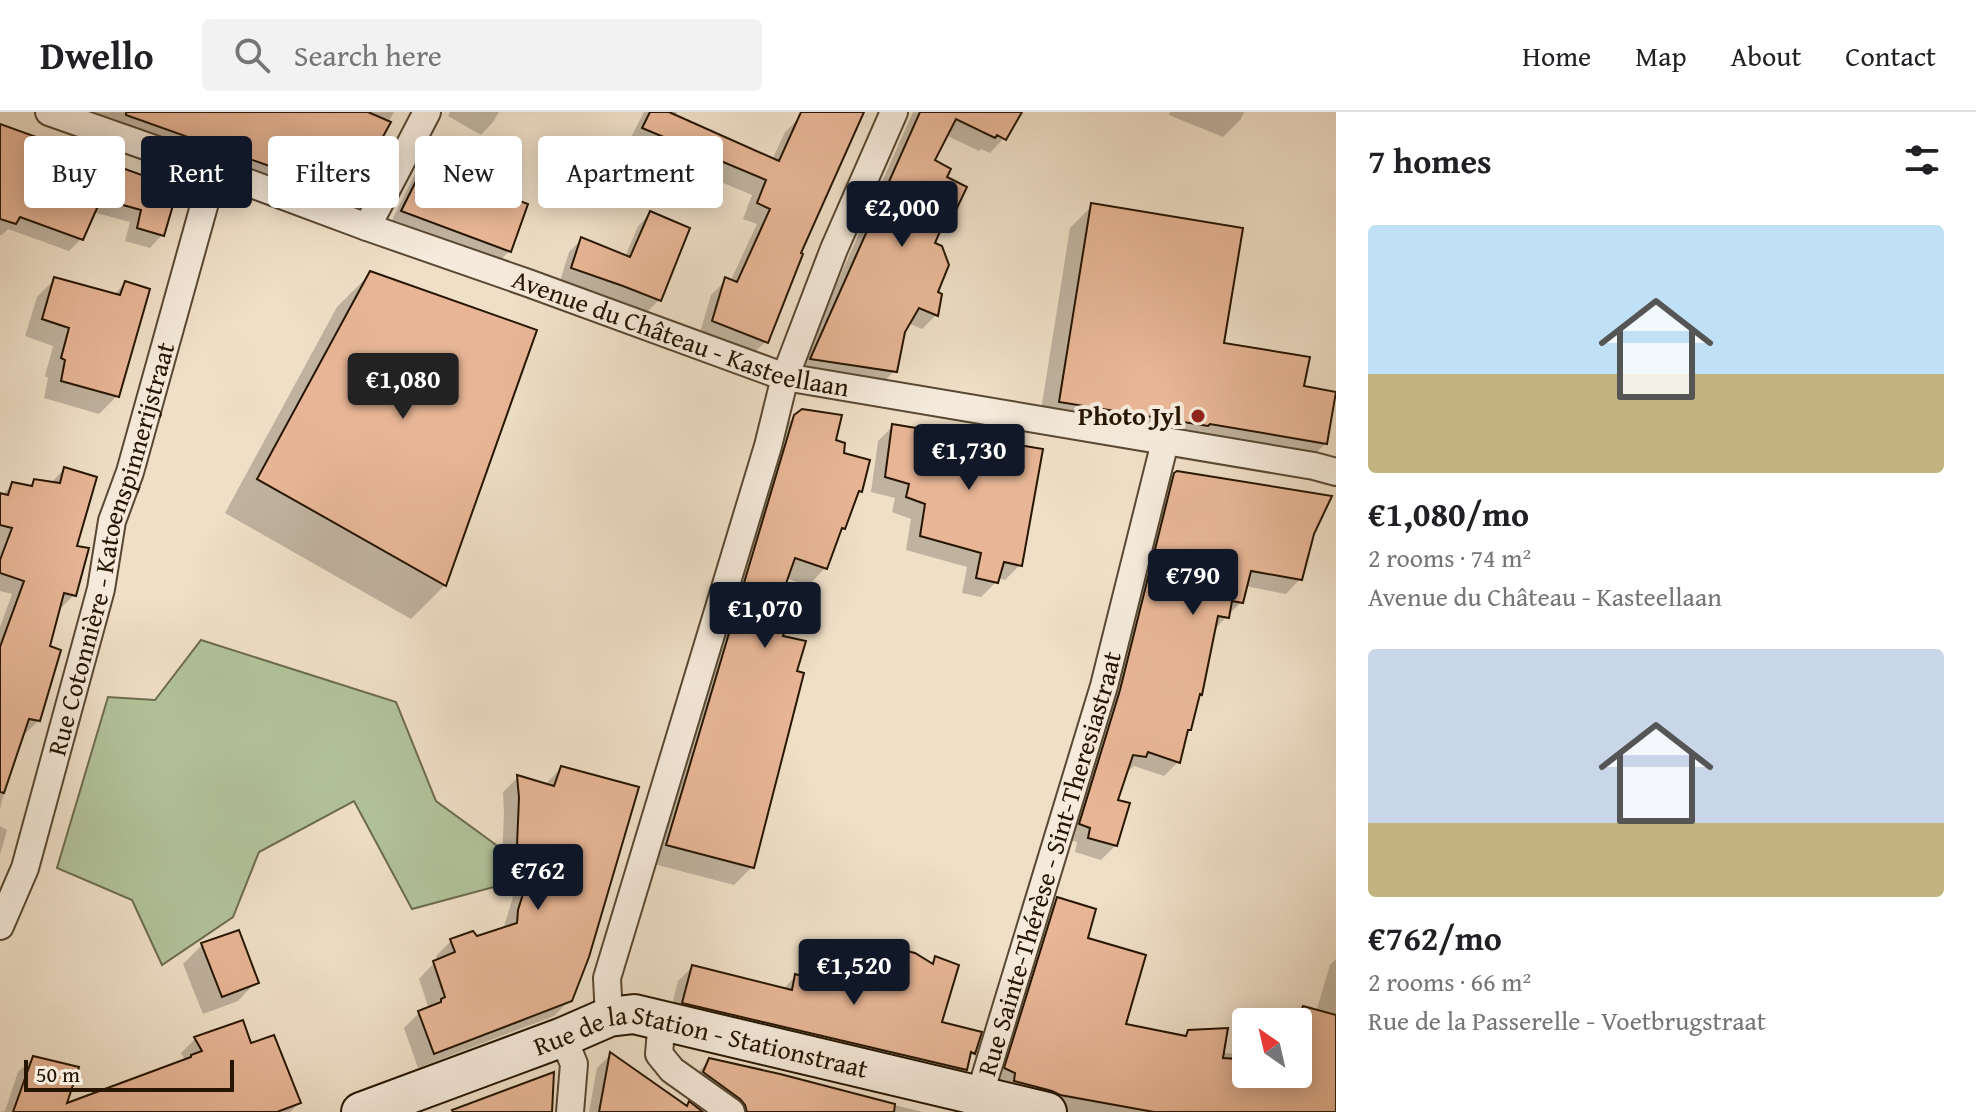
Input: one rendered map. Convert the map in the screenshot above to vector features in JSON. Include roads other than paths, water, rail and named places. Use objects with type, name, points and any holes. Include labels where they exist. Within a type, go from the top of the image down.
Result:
[{"type":"street","name":"Avenue du Château - Kasteellaan","points":[[49,112],[141,144]]},
{"type":"street","points":[[367,227],[427,112]]},
{"type":"street","points":[[609,1017],[607,978],[768,446],[785,377],[834,249],[894,112]]},
{"type":"street","name":"Avenue du Château - Kasteellaan","points":[[252,184],[785,377],[1336,472]]},
{"type":"street","name":"Rue Cotonnière - Katoenspinnerijstraat","points":[[0,926],[25,868],[101,589],[112,521],[130,472],[203,208]]},
{"type":"street","name":"Rue Sainte-Thérèse - Sint-Theresiastraat","points":[[979,1097],[1104,686],[1165,442]]},
{"type":"street","name":"Rue de la Station - Stationstraat","points":[[361,1112],[609,1017],[634,1014],[1047,1112]]},
{"type":"street","points":[[662,1019],[659,1054],[672,1070],[731,1112]]},
{"type":"street","points":[[563,1037],[574,1064],[570,1112]]},
{"type":"place","name":"Photo Jyl","points":[[1198,416]]}]
